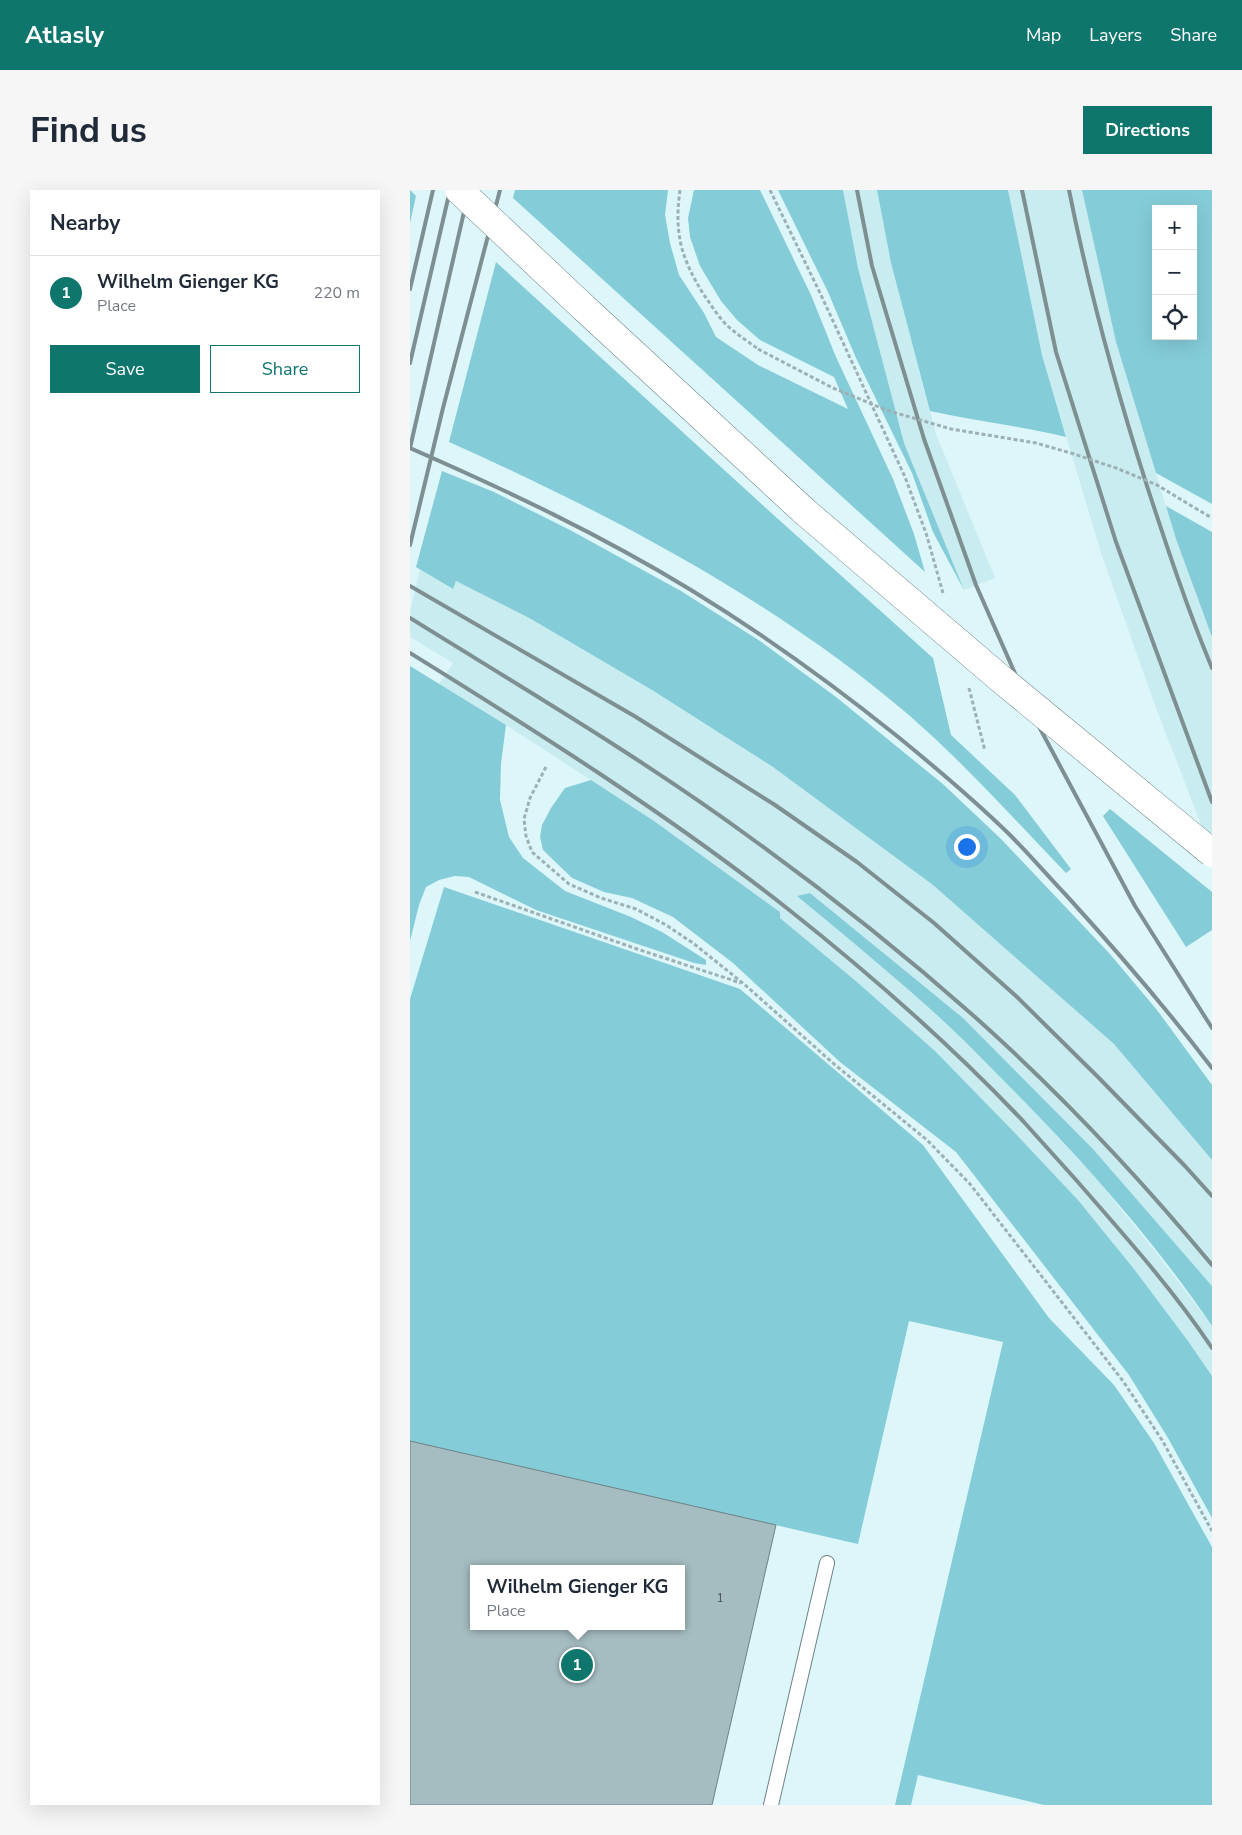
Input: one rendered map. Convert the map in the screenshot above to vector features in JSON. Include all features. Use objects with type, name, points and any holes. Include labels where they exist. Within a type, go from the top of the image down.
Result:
[{"type":"main road","points":[[459,190],[804,511],[1002,680],[1212,853]]},
{"type":"lane","points":[[771,1805],[827,1563]]},
{"type":"path","points":[[680,190],[677,216],[679,240],[689,271],[712,308],[728,327],[758,348],[833,388],[886,410],[951,428],[1036,443],[1074,454],[1116,468],[1156,485],[1212,518]]},
{"type":"path","points":[[770,190],[905,477],[926,533],[944,594]]},
{"type":"path","points":[[968,686],[985,751]]},
{"type":"path","points":[[546,767],[530,798],[524,820],[526,836],[532,852],[569,884],[601,898],[636,909],[666,925],[693,943],[744,984],[834,1064],[927,1140],[970,1184],[1123,1381],[1162,1440],[1212,1531]]},
{"type":"path","points":[[475,892],[637,949],[744,984]]},
{"type":"shaded area","points":[[410,190],[416,196],[410,223]]},
{"type":"shaded area","points":[[515,190],[668,190],[665,215],[679,275],[704,313],[716,337],[758,365],[848,409],[834,377],[760,340],[737,320],[721,301],[700,266],[690,237],[688,218],[694,190],[760,190],[811,295],[836,357],[893,479],[914,534],[925,572],[513,198]]},
{"type":"shaded area","points":[[778,190],[843,190],[858,268],[904,443],[964,590],[933,532],[912,473],[856,358],[828,292]]},
{"type":"shaded area","points":[[843,190],[877,190],[891,263],[936,434],[995,578],[964,590],[904,443],[858,268]]},
{"type":"shaded area","points":[[877,190],[1008,190],[1042,355],[1066,437],[930,411],[891,263]]},
{"type":"shaded area","points":[[1008,190],[1082,190],[1116,342],[1176,539],[1212,637],[1212,853],[1156,708],[1101,553],[1042,355]]},
{"type":"shaded area","points":[[1082,190],[1212,190],[1212,504],[1156,473],[1116,342]]},
{"type":"shaded area","points":[[496,262],[933,658],[951,735],[1015,795],[1071,869],[1066,873],[970,773],[910,716],[858,674],[803,634],[689,562],[630,530],[571,499],[449,442]]},
{"type":"shaded area","points":[[442,471],[494,492],[570,530],[681,591],[760,641],[836,697],[944,785],[1001,839],[1109,953],[1157,1010],[1212,1085],[1212,1160],[1114,1044],[933,885],[773,767],[652,690],[531,619],[456,581],[453,589],[416,567]]},
{"type":"shaded area","points":[[1166,506],[1212,532],[1212,637],[1176,539]]},
{"type":"shaded area","points":[[420,569],[452,589],[456,581],[531,619],[652,690],[773,767],[933,885],[1114,1044],[1212,1160],[1212,1286],[1093,1149],[963,1018],[810,893],[798,896],[876,961],[953,1030],[1032,1109],[1099,1182],[1212,1326],[1212,1376],[1134,1269],[1078,1200],[935,1051],[857,982],[780,918],[780,912],[654,821],[439,684],[453,663],[410,637],[410,612]]},
{"type":"shaded area","points":[[410,666],[506,725],[501,763],[500,800],[509,837],[523,858],[565,891],[631,917],[662,932],[706,960],[706,965],[694,963],[536,910],[469,877],[455,876],[439,880],[426,887],[419,905],[410,941]]},
{"type":"shaded area","points":[[591,780],[654,821],[780,912],[780,918],[857,982],[935,1051],[1078,1200],[1134,1269],[1212,1376],[1212,1518],[1168,1438],[1129,1375],[956,1152],[840,1062],[733,963],[673,917],[632,898],[604,892],[572,878],[543,850],[540,837],[542,825],[551,808],[565,788]]},
{"type":"shaded area","points":[[1110,809],[1212,892],[1212,930],[1186,947],[1103,816]]},
{"type":"shaded area","points":[[444,887],[740,989],[923,1145],[1049,1318],[1114,1385],[1154,1443],[1212,1547],[1212,1805],[1044,1805],[918,1775],[911,1805],[895,1805],[1003,1342],[909,1321],[858,1544],[410,1441],[410,999]]},
{"type":"shaded area","points":[[810,893],[963,1018],[1093,1149],[1212,1286],[1212,1326],[1141,1231],[1063,1142],[953,1030],[896,979],[797,896]]},
{"type":"building","points":[[410,1441],[776,1525],[712,1805],[410,1805]]},
{"type":"railway","points":[[410,289],[433,190]]},
{"type":"railway","points":[[410,363],[450,190]]},
{"type":"railway","points":[[410,448],[469,190]]},
{"type":"railway","points":[[410,545],[443,408],[500,190]]},
{"type":"railway","points":[[857,190],[872,266],[924,439],[976,585],[1036,721],[1135,906],[1212,1028]]},
{"type":"railway","points":[[1022,190],[1056,352],[1116,542],[1212,802]]},
{"type":"railway","points":[[1069,190],[1094,302],[1125,413],[1170,555],[1212,668]]},
{"type":"railway","points":[[410,448],[553,514],[657,570],[718,607],[770,642],[872,716],[996,821],[1066,895],[1122,959],[1212,1068]]},
{"type":"railway","points":[[410,586],[636,717],[775,805],[857,862],[934,923],[1016,996],[1098,1077],[1212,1196]]},
{"type":"railway","points":[[410,618],[585,726],[671,782],[783,862],[867,926],[975,1017],[1038,1075],[1098,1136],[1212,1265]]},
{"type":"railway","points":[[410,653],[555,744],[650,808],[743,874],[849,959],[939,1038],[1023,1121],[1147,1262],[1181,1304],[1212,1348]]},
{"type":"place","name":"Wilhelm Gienger KG","points":[[577,1665]]}]
